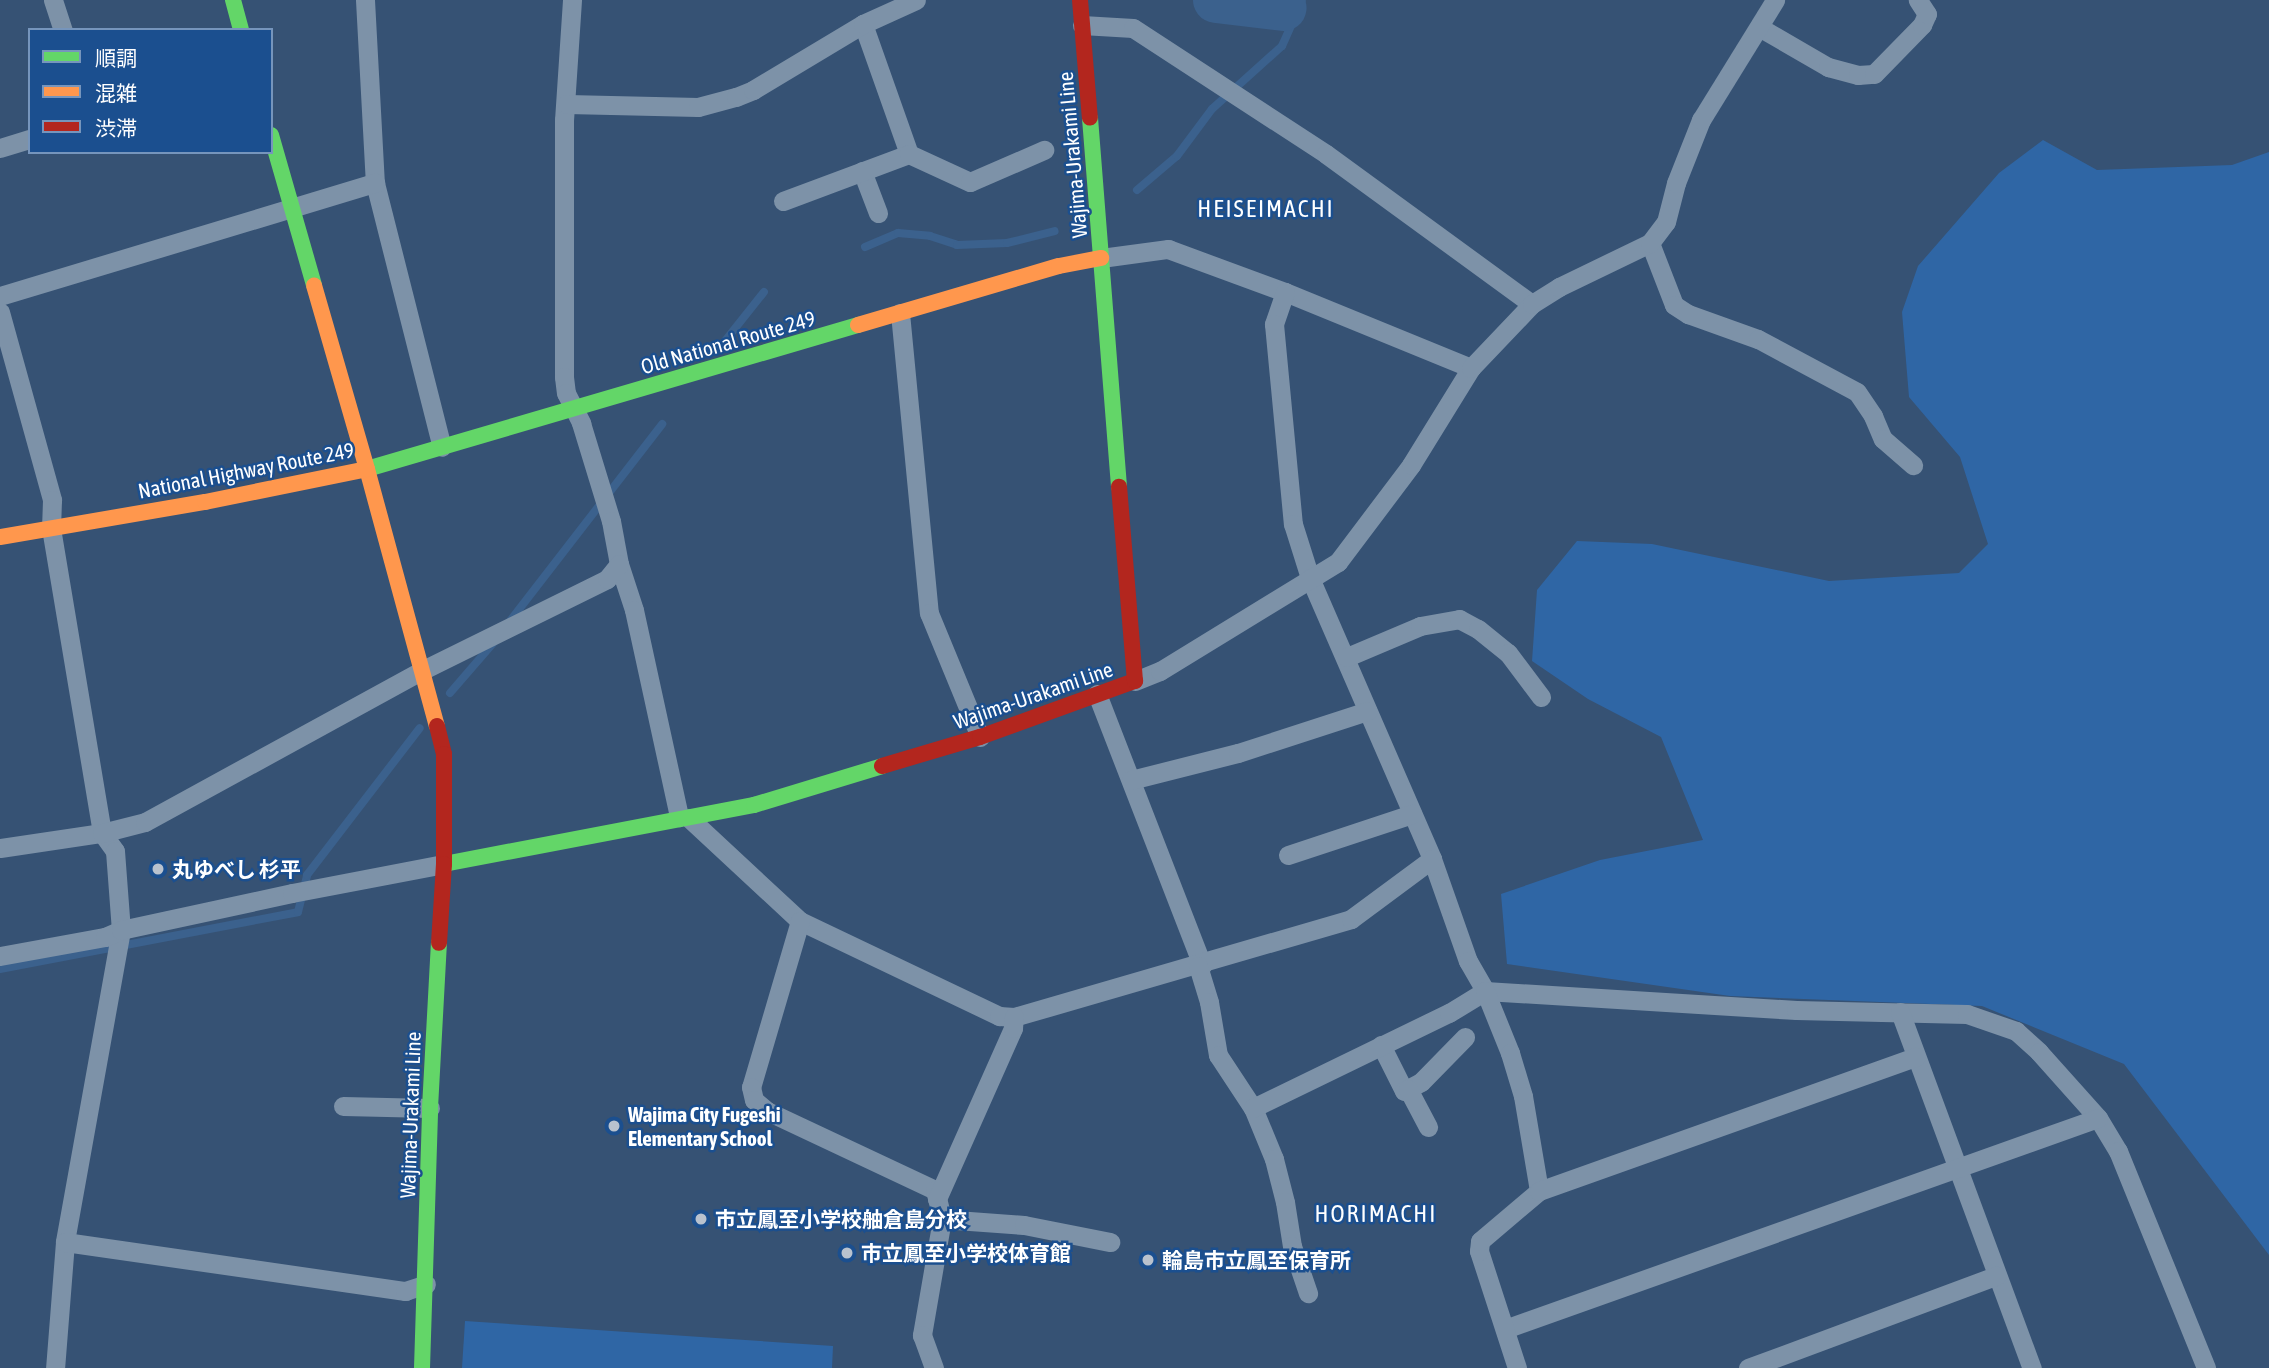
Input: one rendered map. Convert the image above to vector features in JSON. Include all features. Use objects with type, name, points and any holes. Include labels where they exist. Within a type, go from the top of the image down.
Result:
[{"type":"main road","points":[[233,0],[241,28]]},
{"type":"main road","name":"Wajima-Urakami Line","points":[[444,864],[767,801],[980,737],[1135,681],[1079,1]]},
{"type":"main road","name":"National Highway Route 249","points":[[0,537],[205,502],[367,469],[273,142]]},
{"type":"main road","name":"Old National Route 249","points":[[367,469],[1059,266],[1101,258]]},
{"type":"main road","name":"Wajima-Urakami Line","points":[[367,469],[444,754],[444,864],[430,1108],[422,1368]]},
{"type":"street","points":[[53,0],[62,28]]},
{"type":"street","points":[[365,0],[375,183],[442,447]]},
{"type":"street","points":[[572,0],[566,104],[562,267],[566,393],[581,423],[601,483],[684,817],[800,921],[999,1016],[1014,1017],[1351,919],[1432,859]]},
{"type":"street","points":[[566,104],[698,107],[753,90],[863,24],[915,0]]},
{"type":"street","points":[[1135,681],[1160,671],[1338,562],[1411,465],[1471,368],[1532,304],[1559,287],[1650,243],[1666,222],[1676,183],[1701,120],[1775,0]]},
{"type":"street","points":[[1759,27],[1828,67],[1858,75],[1874,74],[1922,25],[1927,14],[1918,0]]},
{"type":"street","points":[[863,24],[909,154]]},
{"type":"street","points":[[1082,25],[1133,28],[1326,154],[1532,304]]},
{"type":"street","points":[[0,148],[28,140]]},
{"type":"street","points":[[783,201],[909,154],[970,182],[1044,150]]},
{"type":"street","points":[[862,171],[878,213]]},
{"type":"street","points":[[0,296],[375,183]]},
{"type":"street","points":[[1650,243],[1674,305],[1688,314],[1758,339],[1857,392],[1873,416],[1883,439],[1913,466]]},
{"type":"street","points":[[1101,258],[1168,249],[1285,292],[1471,368]]},
{"type":"street","points":[[1285,292],[1274,324],[1293,524],[1310,578],[1347,657],[1367,711],[1432,859],[1468,961],[1485,991],[1510,1052],[1523,1096],[1539,1191]]},
{"type":"street","points":[[0,312],[52,500],[51,528],[102,833],[115,851],[118,941],[65,1242],[55,1368]]},
{"type":"street","points":[[900,313],[929,613],[980,737]]},
{"type":"street","points":[[0,848],[102,833],[145,822],[423,670],[607,579],[619,564]]},
{"type":"street","points":[[1347,657],[1420,626],[1441,620],[1459,619],[1478,629],[1508,653],[1541,697]]},
{"type":"street","points":[[1097,694],[1200,965],[1218,1055],[1253,1108],[1280,1177],[1292,1246],[1308,1293]]},
{"type":"street","points":[[1131,780],[1238,754],[1367,711]]},
{"type":"street","points":[[1288,855],[1412,814]]},
{"type":"street","points":[[0,956],[105,937],[118,941],[292,892],[444,864]]},
{"type":"street","points":[[800,921],[751,1087],[754,1100],[766,1111],[935,1190],[942,1219],[922,1335],[934,1368]]},
{"type":"street","points":[[1253,1108],[1485,991],[1634,1002],[1967,1014],[2016,1031],[2039,1052],[2098,1118],[2118,1151],[2206,1368]]},
{"type":"street","points":[[1900,1012],[2032,1368]]},
{"type":"street","points":[[937,1199],[1013,1028],[1014,1017]]},
{"type":"street","points":[[1381,1045],[1404,1091],[1421,1082],[1465,1037]]},
{"type":"street","points":[[1517,1368],[1479,1251],[1480,1241],[1539,1191],[1916,1057]]},
{"type":"street","points":[[1408,1088],[1428,1127]]},
{"type":"street","points":[[343,1106],[430,1108]]},
{"type":"street","points":[[1505,1329],[2098,1118]]},
{"type":"street","points":[[942,1219],[1024,1225],[1110,1242]]},
{"type":"street","points":[[65,1242],[405,1291],[426,1284]]},
{"type":"street","points":[[1748,1368],[1996,1276]]},
{"type":"shaded area","points":[[2043,140],[2097,170],[2232,165],[2269,152],[2269,1255],[2124,1064],[1982,1006],[1730,996],[1507,964],[1501,894],[1600,860],[1703,840],[1661,737],[1588,699],[1532,661],[1537,590],[1577,541],[1652,544],[1829,581],[1959,573],[1988,544],[1960,457],[1909,397],[1902,312],[1918,266],[1999,173]]},
{"type":"shaded area","points":[[465,1321],[833,1346],[832,1368],[462,1368]]},
{"type":"waterway","points":[[1216,0],[1284,8]]},
{"type":"waterway","points":[[1285,7],[1302,0]]},
{"type":"waterway","points":[[1137,190],[1177,156],[1212,109],[1282,46],[1293,21],[1289,6],[1284,8]]},
{"type":"waterway","points":[[865,247],[898,233],[930,236],[957,245],[1007,243],[1055,231]]},
{"type":"waterway","points":[[721,346],[764,292]]},
{"type":"waterway","points":[[510,621],[662,424]]},
{"type":"waterway","points":[[450,693],[494,642]]},
{"type":"waterway","points":[[0,969],[298,912],[307,875],[420,728]]},
{"type":"traffic: fast","points":[[233,0],[240,28]]},
{"type":"traffic: fast","points":[[1090,118],[1119,487]]},
{"type":"traffic: fast","points":[[273,142],[314,285]]},
{"type":"traffic: fast","points":[[367,469],[858,325]]},
{"type":"traffic: fast","points":[[444,864],[754,805],[882,766]]},
{"type":"traffic: fast","points":[[422,1368],[430,1108],[439,943]]},
{"type":"traffic: slow","points":[[858,325],[1059,266],[1101,258]]},
{"type":"traffic: slow","points":[[0,537],[205,502],[367,469],[314,285]]},
{"type":"traffic: slow","points":[[367,469],[437,726]]},
{"type":"traffic: jam","points":[[1080,0],[1090,118]]},
{"type":"traffic: jam","points":[[882,766],[980,737],[1135,681],[1119,487]]},
{"type":"traffic: jam","points":[[437,726],[444,754],[444,864],[439,943]]},
{"type":"place","name":"丸ゆべし 杉平","points":[[158,869]]},
{"type":"place","name":"Wajima City Fugeshi Elementary School","points":[[614,1126]]},
{"type":"place","name":"市立鳳至小学校舳倉島分校","points":[[701,1219]]},
{"type":"place","name":"市立鳳至小学校体育館","points":[[847,1253]]},
{"type":"place","name":"輪島市立鳳至保育所","points":[[1148,1260]]},
{"type":"district","name":"HEISEIMACHI","points":[[1266,209]]},
{"type":"district","name":"HORIMACHI","points":[[1376,1214]]}]
